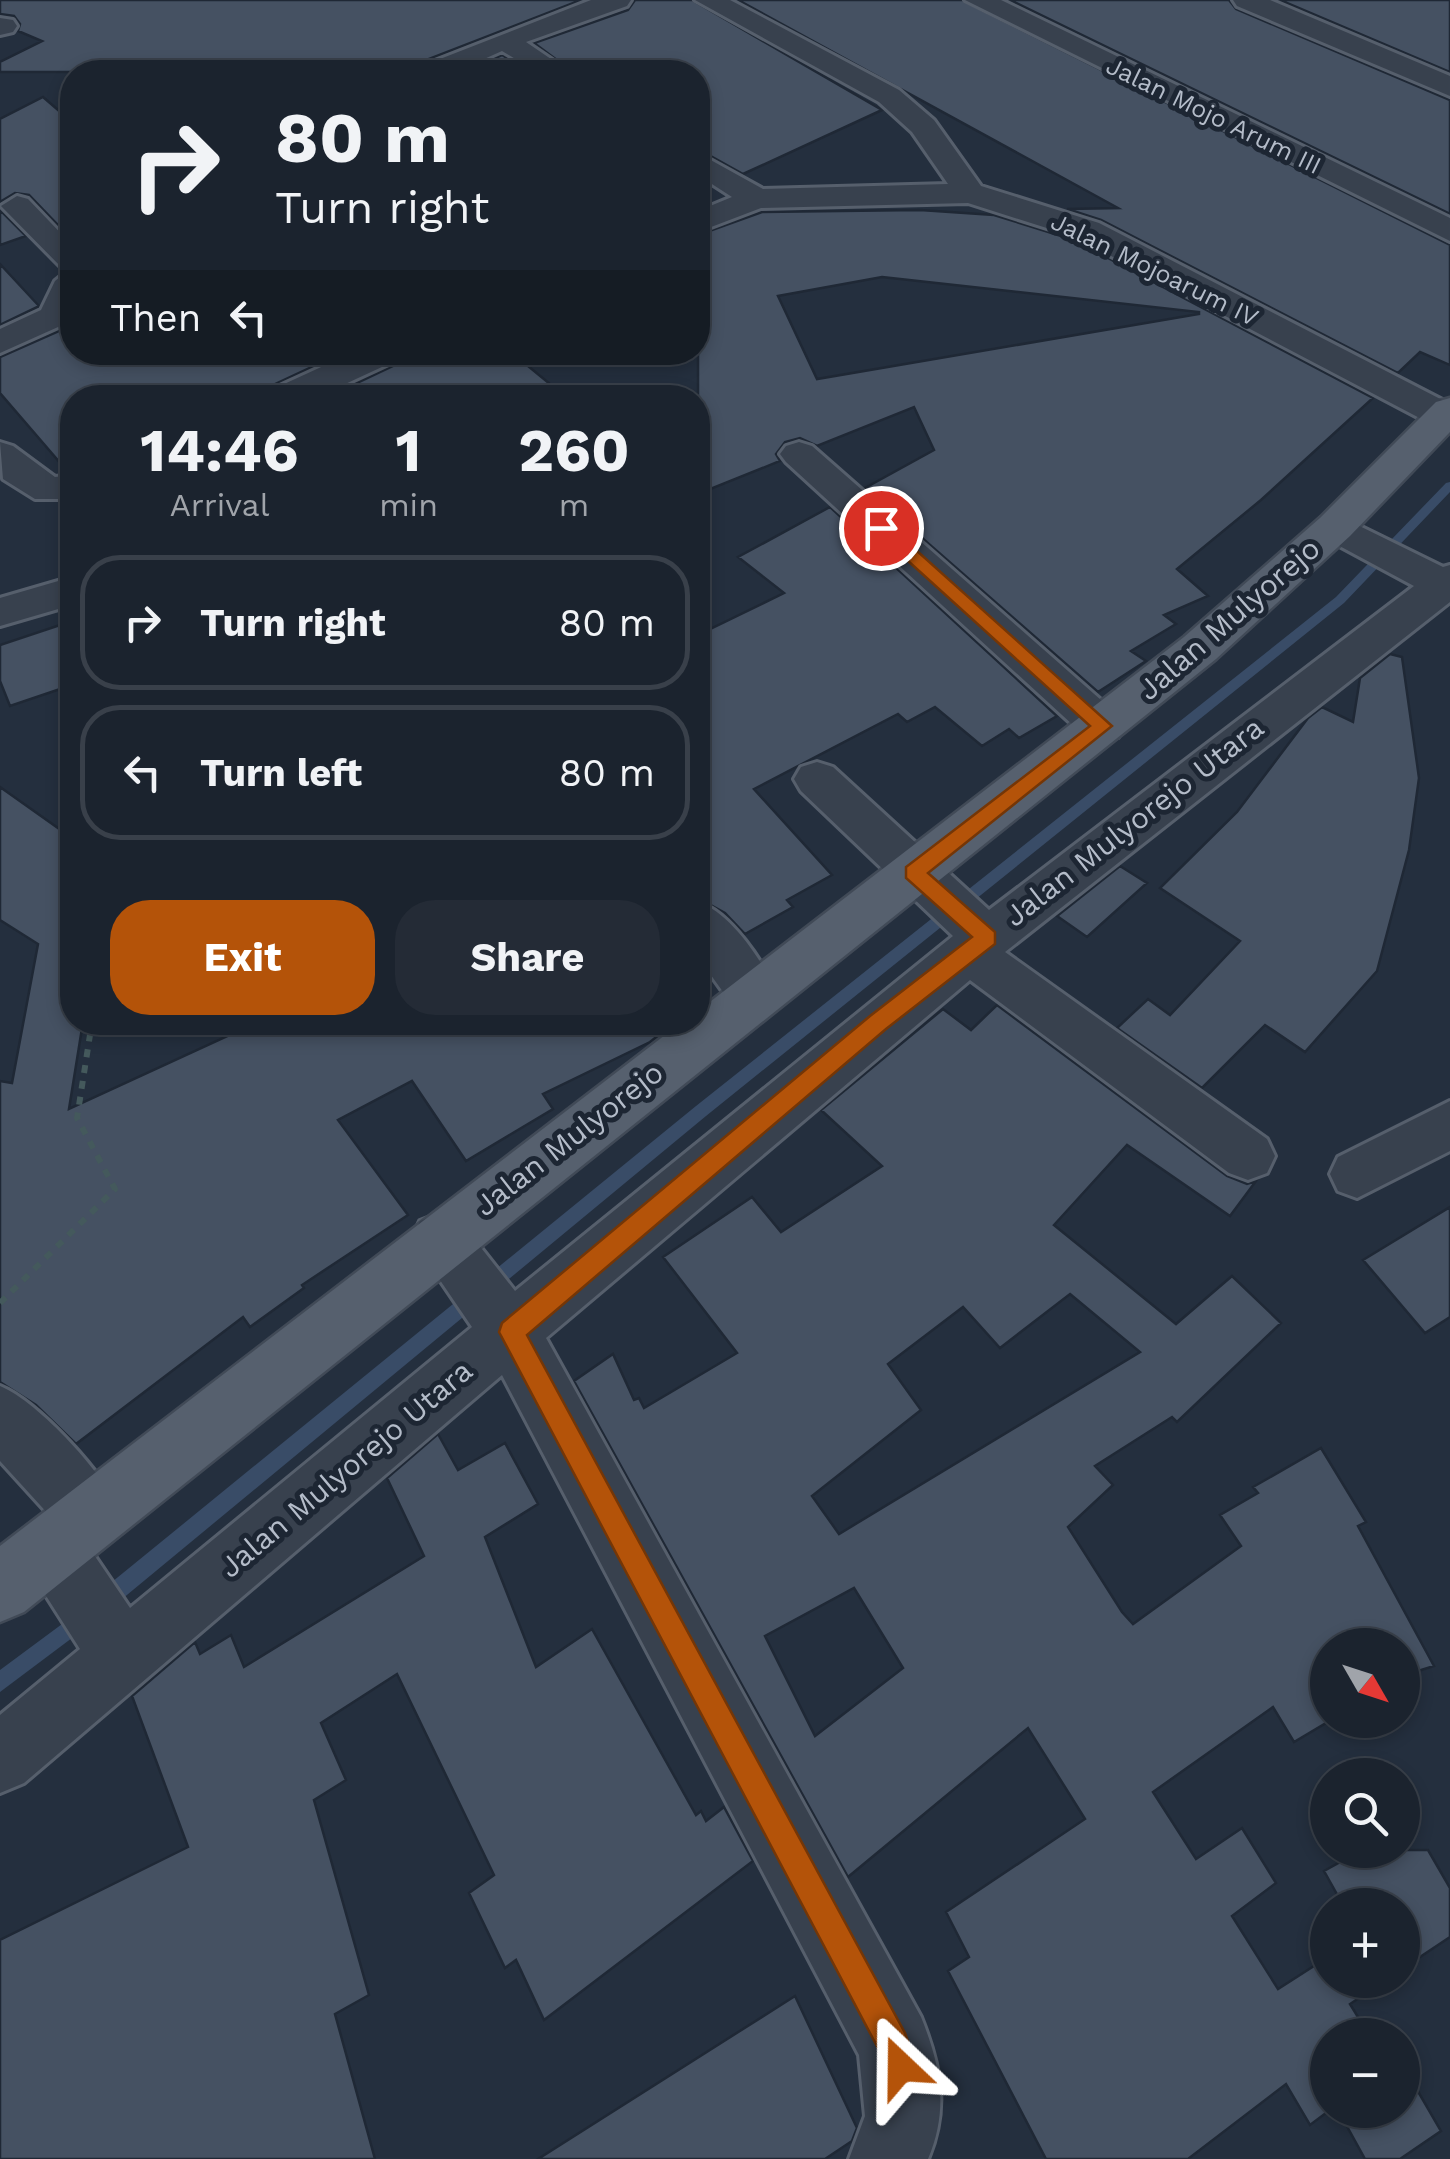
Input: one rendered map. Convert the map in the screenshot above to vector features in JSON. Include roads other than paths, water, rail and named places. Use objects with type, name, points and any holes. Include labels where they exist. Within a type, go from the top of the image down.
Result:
[{"type":"main road","name":"Jalan Mulyorejo","points":[[710,1031],[754,995],[954,914],[1102,726],[1352,535],[1436,409]]},
{"type":"main road","name":"Jalan Mulyorejo","points":[[0,1588],[73,1548],[447,1249],[706,1035]]},
{"type":"street","points":[[459,60],[617,0]]},
{"type":"street","points":[[710,0],[889,96],[924,126],[970,193]]},
{"type":"street","name":"Jalan Mojo Arum III","points":[[979,0],[1450,231]]},
{"type":"street","points":[[1248,0],[1450,87]]},
{"type":"street","points":[[504,40],[536,60]]},
{"type":"street","points":[[710,170],[756,199]]},
{"type":"street","name":"Jalan Mojoarum IV","points":[[756,199],[970,193],[1087,230],[1436,409]]},
{"type":"street","points":[[710,217],[756,199]]},
{"type":"street","points":[[17,206],[60,251]]},
{"type":"street","points":[[0,342],[55,316],[60,306]]},
{"type":"street","points":[[312,385],[356,365]]},
{"type":"street","points":[[0,454],[16,471],[49,490],[60,489]]},
{"type":"street","points":[[799,454],[1102,726]]},
{"type":"street","points":[[1352,535],[1442,580]]},
{"type":"street","name":"Jalan Mulyorejo Utara","points":[[0,1759],[118,1646],[505,1324],[954,914],[1442,580]]},
{"type":"street","points":[[0,612],[60,595]]},
{"type":"street","points":[[817,779],[954,914],[1248,1156]]},
{"type":"street","points":[[710,937],[754,995]]},
{"type":"street","points":[[1357,1174],[1450,1124]]},
{"type":"street","points":[[447,1249],[505,1324],[894,2044],[908,2090],[898,2143],[888,2159]]},
{"type":"street","points":[[0,1416],[73,1548],[118,1646]]},
{"type":"waterway","points":[[103,1602],[701,1111],[1340,600],[1450,485]]},
{"type":"waterway","points":[[0,1682],[81,1619]]}]
